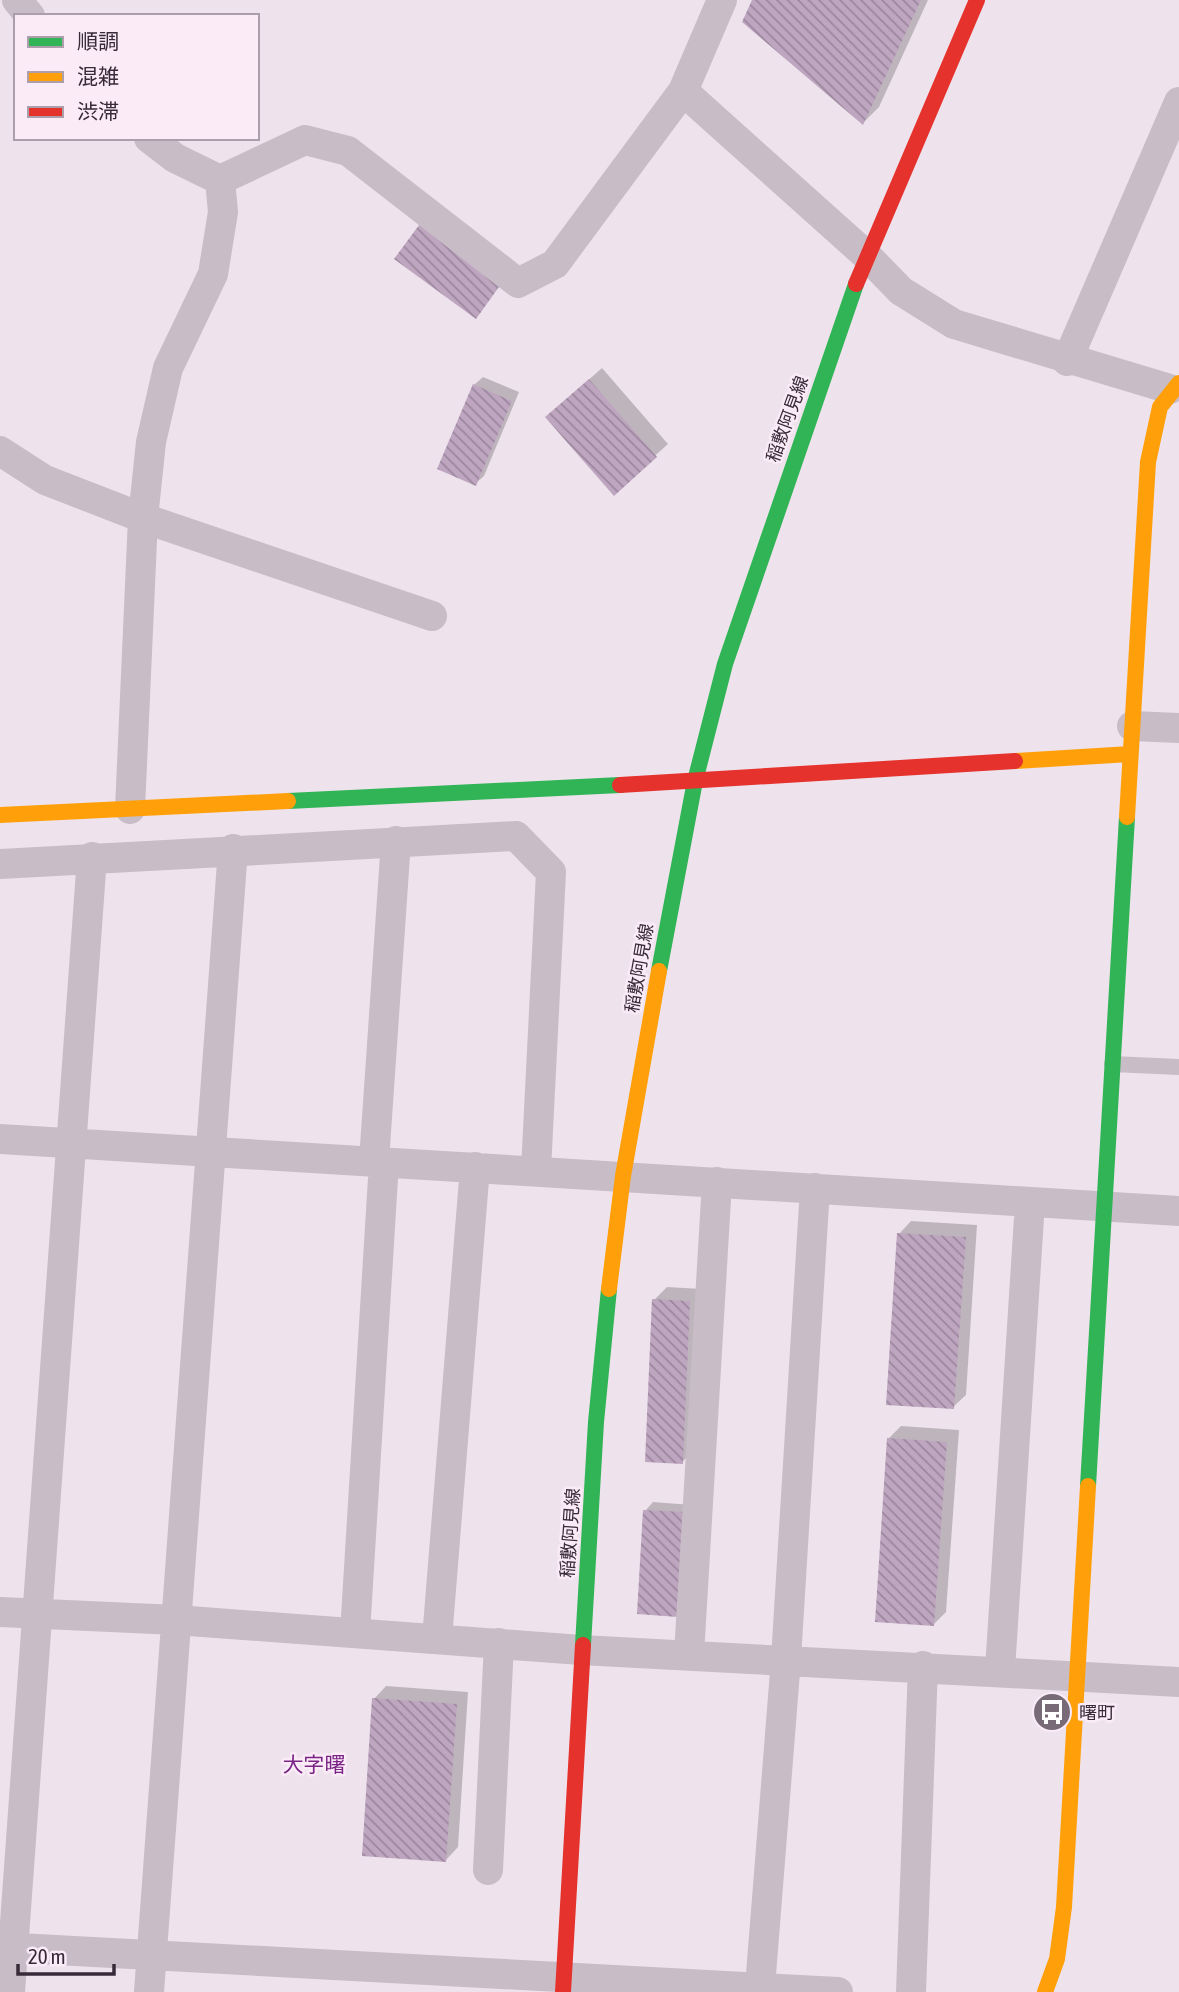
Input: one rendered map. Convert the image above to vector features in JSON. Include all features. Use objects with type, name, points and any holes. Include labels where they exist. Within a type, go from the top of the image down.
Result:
[{"type":"street","points":[[17,0],[28,14]]},
{"type":"street","name":"稲敷阿見線","points":[[564,1985],[596,1422],[623,1176],[663,942],[695,781],[725,664],[866,256],[977,0]]},
{"type":"street","points":[[152,140],[175,158],[220,180],[254,167],[305,140],[348,151],[518,283],[555,264],[683,91],[711,5]]},
{"type":"street","points":[[683,91],[866,256],[901,291],[954,324],[1067,361],[1174,386],[1150,443],[1075,1674],[1064,1906],[1056,1959],[1045,1992]]},
{"type":"street","points":[[1067,361],[1179,102]]},
{"type":"street","points":[[130,809],[143,518],[151,442],[168,368],[213,274],[223,212],[220,180]]},
{"type":"street","points":[[0,451],[44,480],[143,518],[432,616]]},
{"type":"street","points":[[0,815],[695,781],[1131,740],[1179,728]]},
{"type":"street","points":[[0,863],[516,836],[551,872],[536,1170]]},
{"type":"street","points":[[355,1633],[396,841]]},
{"type":"street","points":[[149,1992],[233,849]]},
{"type":"street","points":[[9,1992],[6,1948],[37,1614],[92,857]]},
{"type":"street","points":[[0,1139],[1179,1211]]},
{"type":"street","points":[[436,1639],[475,1167]]},
{"type":"street","points":[[689,1655],[717,1182]]},
{"type":"street","points":[[760,1987],[786,1659],[815,1188]]},
{"type":"street","points":[[1000,1670],[1030,1202]]},
{"type":"street","points":[[0,1612],[176,1620],[581,1650],[1075,1674],[1179,1682]]},
{"type":"street","points":[[488,1870],[499,1643]]},
{"type":"street","points":[[911,1992],[923,1666]]},
{"type":"street","points":[[6,1948],[151,1955],[564,1985],[760,1987],[838,1992]]},
{"type":"lane","points":[[1112,1064],[1179,1068]]},
{"type":"building","points":[[752,0],[921,0],[863,125],[742,22]]},
{"type":"building","points":[[425,217],[506,277],[476,319],[394,259]]},
{"type":"building","points":[[589,379],[657,457],[614,496],[545,417]]},
{"type":"building","points":[[473,384],[512,401],[476,486],[437,469]]},
{"type":"building","points":[[897,1233],[966,1237],[954,1409],[886,1405]]},
{"type":"building","points":[[652,1299],[690,1301],[683,1464],[645,1462]]},
{"type":"building","points":[[887,1438],[947,1442],[934,1626],[875,1622]]},
{"type":"building","points":[[643,1510],[685,1512],[678,1617],[637,1614]]},
{"type":"building","points":[[372,1698],[457,1704],[446,1862],[362,1856]]},
{"type":"traffic: fast","points":[[659,971],[695,781],[725,664],[856,284]]},
{"type":"traffic: fast","points":[[288,801],[620,785]]},
{"type":"traffic: fast","points":[[1088,1486],[1127,817]]},
{"type":"traffic: fast","points":[[583,1645],[596,1422],[609,1289]]},
{"type":"traffic: slow","points":[[1127,817],[1148,462],[1160,407],[1179,383]]},
{"type":"traffic: slow","points":[[1015,761],[1130,754]]},
{"type":"traffic: slow","points":[[0,815],[288,801]]},
{"type":"traffic: slow","points":[[609,1289],[623,1176],[659,971]]},
{"type":"traffic: slow","points":[[1045,1992],[1057,1959],[1064,1907],[1088,1486]]},
{"type":"traffic: jam","points":[[856,284],[977,0]]},
{"type":"traffic: jam","points":[[620,785],[1015,761]]},
{"type":"traffic: jam","points":[[563,1992],[583,1645]]},
{"type":"place","name":"曙町","points":[[1052,1712]]},
{"type":"district","name":"大字曙","points":[[314,1764]]}]
